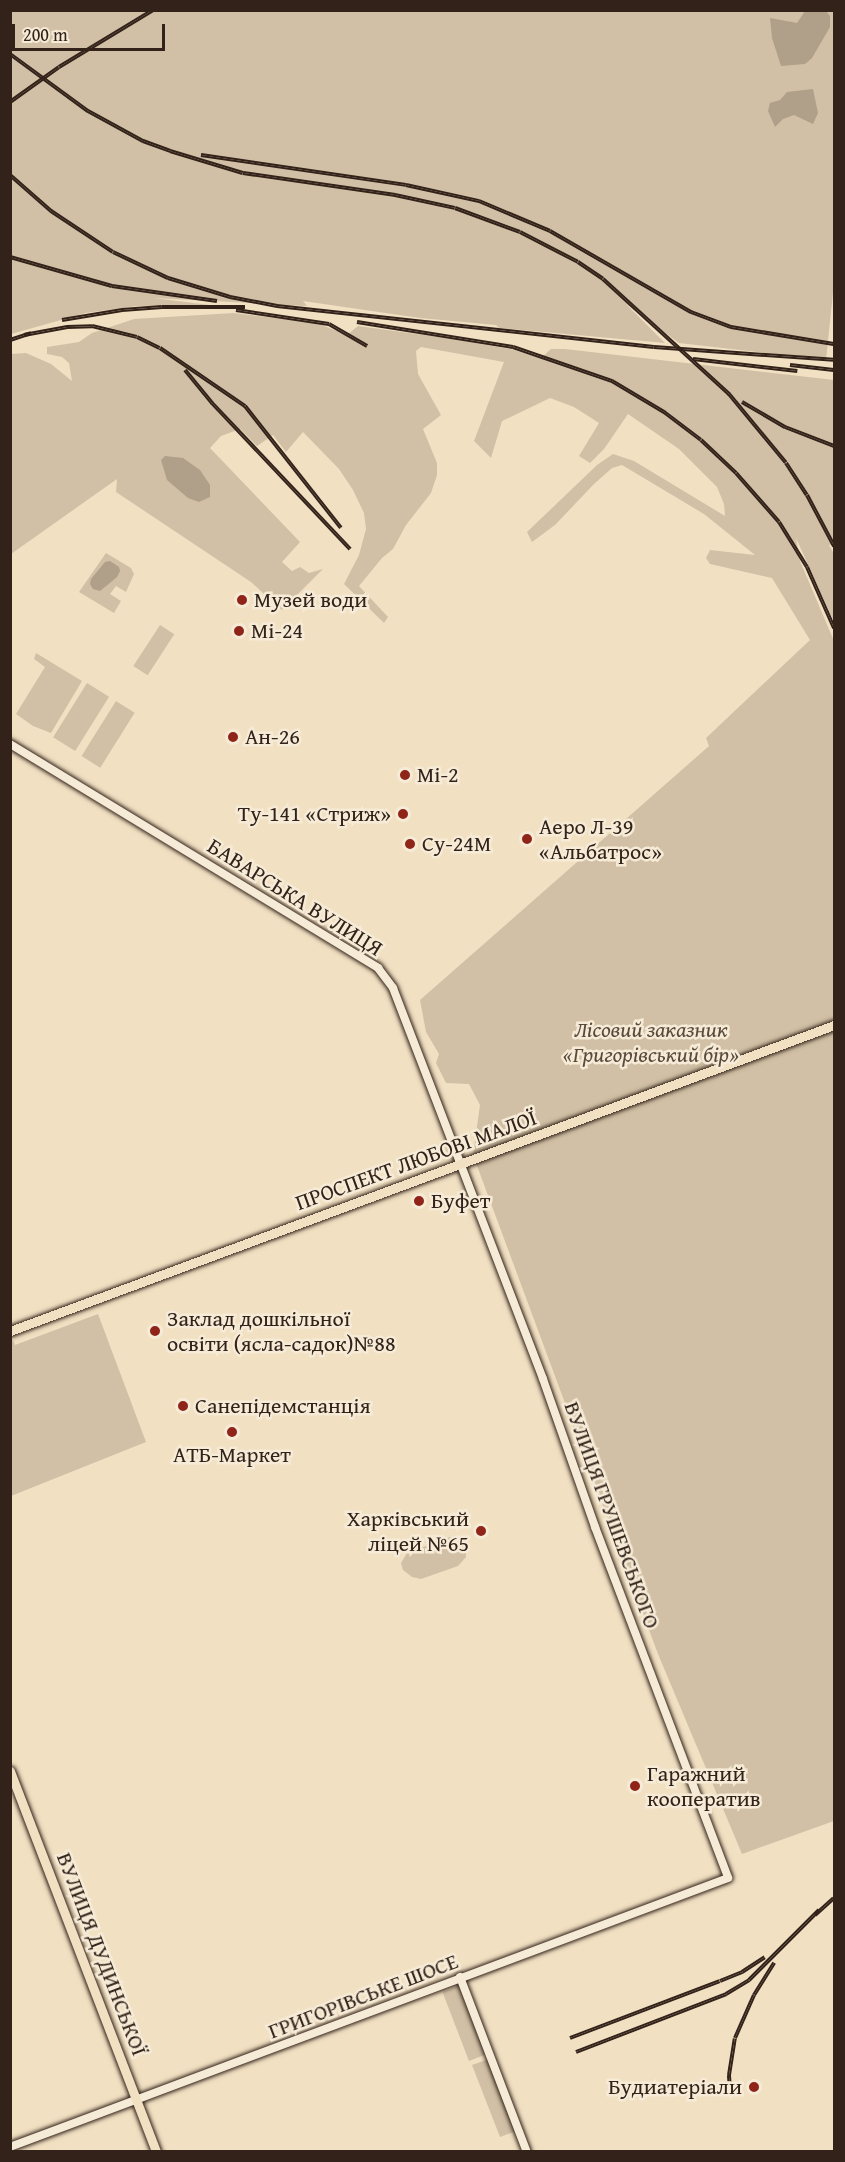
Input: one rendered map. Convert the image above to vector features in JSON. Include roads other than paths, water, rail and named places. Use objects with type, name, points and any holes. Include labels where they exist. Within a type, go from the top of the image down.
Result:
[{"type":"main road","name":"ПРОСПЕКТ ЛЮБОВІ МАЛОЇ","points":[[10,1331],[834,1025]]},
{"type":"main road","name":"ВУЛИЦЯ ДУДИНСЬКОЇ","points":[[10,1771],[156,2151]]},
{"type":"street","name":"БАВАРСЬКА ВУЛИЦЯ","points":[[10,744],[378,968],[393,987],[460,1165]]},
{"type":"street","name":"ВУЛИЦЯ ГРУШЕВСЬКОГО","points":[[460,1165],[543,1379],[595,1527],[728,1878]]},
{"type":"street","name":"ГРИГОРІВСЬКЕ ШОСЕ","points":[[10,2147],[728,1878]]},
{"type":"street","points":[[460,1977],[527,2151]]},
{"type":"railway","points":[[10,102],[59,67],[153,10]]},
{"type":"railway","points":[[10,54],[88,111],[143,141],[170,151],[243,173],[395,195],[455,208],[520,232],[578,262],[603,279],[729,394],[786,463],[807,495],[834,546]]},
{"type":"railway","points":[[201,155],[406,185],[479,201],[550,231],[691,312],[731,327],[834,344]]},
{"type":"railway","points":[[10,175],[51,211],[113,252],[168,278],[230,297],[277,306],[654,347],[834,360]]},
{"type":"railway","points":[[10,257],[112,286],[217,301]]},
{"type":"railway","points":[[62,320],[122,310],[162,307],[245,307]]},
{"type":"railway","points":[[236,310],[329,324],[367,346]]},
{"type":"railway","points":[[357,322],[513,347],[612,381],[664,412],[701,440],[736,473],[779,522],[807,567],[834,628]]},
{"type":"railway","points":[[24,335],[67,327],[92,326],[137,337],[160,348],[245,406],[341,528]]},
{"type":"railway","points":[[10,340],[31,333]]},
{"type":"railway","points":[[693,359],[797,371]]},
{"type":"railway","points":[[790,365],[834,370]]},
{"type":"railway","points":[[185,370],[212,403],[350,549]]},
{"type":"railway","points":[[742,402],[785,427],[834,446]]},
{"type":"railway","points":[[815,1915],[834,1898]]},
{"type":"railway","points":[[576,2052],[726,1994],[749,1980],[819,1910]]},
{"type":"railway","points":[[570,2038],[742,1972],[765,1957]]},
{"type":"railway","points":[[730,2090],[729,2075],[735,2038],[754,1995],[774,1963]]},
{"type":"place","name":"Музей води","points":[[242,600]]},
{"type":"place","name":"Мі-24","points":[[239,631]]},
{"type":"place","name":"Ан-26","points":[[233,737]]},
{"type":"place","name":"Мі-2","points":[[405,775]]},
{"type":"place","name":"Ту-141 «Стриж»","points":[[403,814]]},
{"type":"place","name":"Аеро Л-39 «Альбатрос»","points":[[527,839]]},
{"type":"place","name":"Су-24М","points":[[410,844]]},
{"type":"place","name":"Буфет","points":[[419,1201]]},
{"type":"place","name":"Заклад дошкільної освіти (ясла-садок)№88","points":[[155,1331]]},
{"type":"place","name":"Санепідемстанція","points":[[183,1406]]},
{"type":"place","name":"АТБ-Маркет","points":[[232,1432]]},
{"type":"place","name":"Харківський ліцей №65","points":[[481,1531]]},
{"type":"place","name":"Гаражний кооператив","points":[[635,1786]]},
{"type":"place","name":"Будиатеріали","points":[[754,2087]]},
{"type":"park label","name":"Лісовий заказник «Григорівський бір»","points":[[651,1042]]}]
